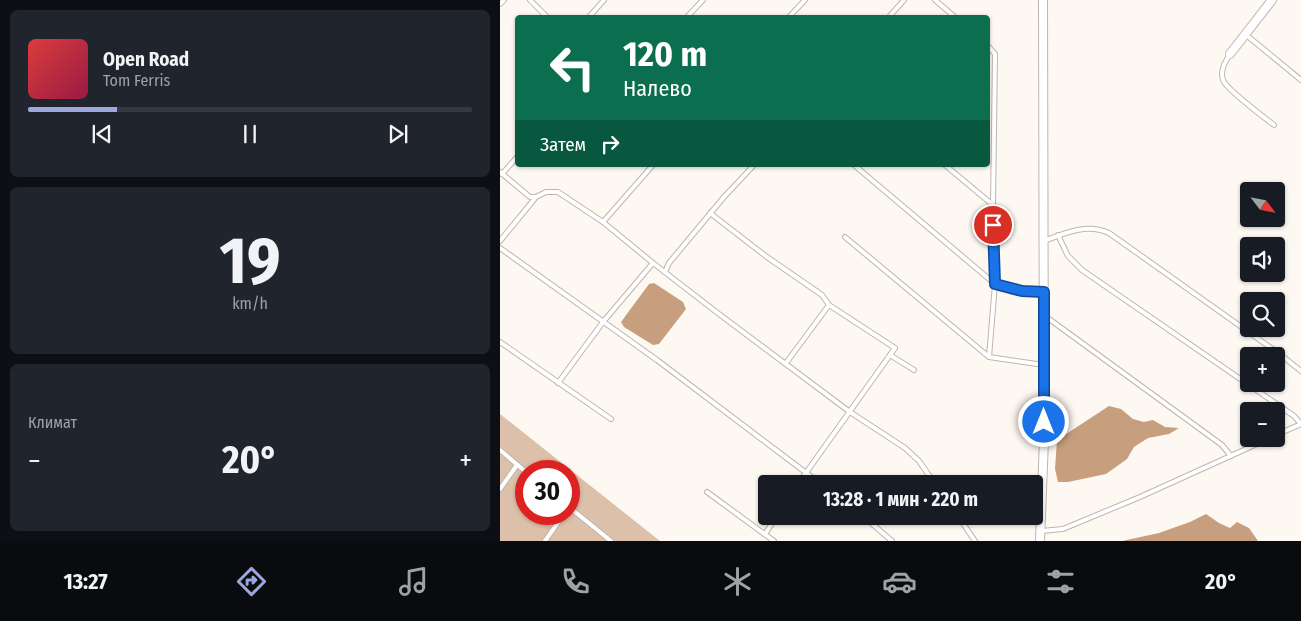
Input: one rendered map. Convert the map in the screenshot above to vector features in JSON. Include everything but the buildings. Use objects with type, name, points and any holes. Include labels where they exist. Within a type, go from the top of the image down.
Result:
[{"type":"street","points":[[1040,541],[1044,440],[1043,0]]},
{"type":"street","points":[[1230,54],[1272,0]]},
{"type":"lane","points":[[500,4],[504,0]]},
{"type":"lane","points":[[530,0],[545,15]]},
{"type":"lane","points":[[591,15],[604,0]]},
{"type":"lane","points":[[689,15],[703,0]]},
{"type":"lane","points":[[791,15],[805,0]]},
{"type":"lane","points":[[891,15],[904,0]]},
{"type":"lane","points":[[935,0],[952,15]]},
{"type":"lane","points":[[1245,34],[1301,80]]},
{"type":"lane","points":[[989,357],[995,284],[993,206],[995,54],[990,48]]},
{"type":"lane","points":[[1230,54],[1222,72],[1225,84],[1274,125]]},
{"type":"lane","points":[[990,124],[994,128]]},
{"type":"lane","points":[[515,159],[501,173],[530,197],[536,197]]},
{"type":"lane","points":[[603,222],[652,167]]},
{"type":"lane","points":[[665,272],[669,263],[724,196],[752,167]]},
{"type":"lane","points":[[856,167],[995,284],[1015,290],[1044,292]]},
{"type":"lane","points":[[946,167],[993,206]]},
{"type":"lane","points":[[500,241],[536,197],[546,192],[558,192],[603,222],[719,314],[850,412],[905,448],[928,475]]},
{"type":"lane","points":[[710,213],[767,257],[822,295],[829,304],[895,348],[804,475]]},
{"type":"lane","points":[[1044,241],[1085,228],[1100,229],[1108,233],[1301,371]]},
{"type":"lane","points":[[1058,235],[1068,256],[1082,270],[1294,416],[1301,424],[1285,431]]},
{"type":"lane","points":[[845,237],[989,357],[1044,365]]},
{"type":"lane","points":[[500,248],[736,418],[810,475]]},
{"type":"lane","points":[[558,383],[603,322],[653,263]]},
{"type":"lane","points":[[786,363],[829,304]]},
{"type":"lane","points":[[1044,316],[1222,445],[1230,456]]},
{"type":"lane","points":[[500,342],[611,419]]},
{"type":"lane","points":[[890,355],[914,370]]},
{"type":"lane","points":[[1041,531],[1063,529],[1250,447]]},
{"type":"lane","points":[[500,450],[515,463]]},
{"type":"lane","points":[[500,489],[515,468]]},
{"type":"lane","points":[[707,492],[774,541]]},
{"type":"lane","points":[[580,516],[611,541]]},
{"type":"lane","points":[[545,541],[556,525]]},
{"type":"lane","points":[[765,534],[771,525]]},
{"type":"lane","points":[[873,525],[892,541]]},
{"type":"lane","points":[[964,525],[975,541]]},
{"type":"shaded area","points":[[654,283],[683,302],[686,309],[659,344],[653,345],[624,327],[621,322],[649,284]]},
{"type":"shaded area","points":[[1109,406],[1121,409],[1133,419],[1144,422],[1153,420],[1165,427],[1179,428],[1169,434],[1148,438],[1134,447],[1127,459],[1106,474],[1068,482],[1058,482],[1055,469],[1057,440]]},
{"type":"shaded area","points":[[500,414],[558,460],[515,460],[515,525],[580,525],[580,478],[660,541],[500,541]]},
{"type":"shaded area","points":[[1206,514],[1230,528],[1237,522],[1249,528],[1258,541],[1122,541],[1159,533]]},
{"type":"route","points":[[993,225],[995,284],[1009,289],[1044,292],[1044,422]]}]
